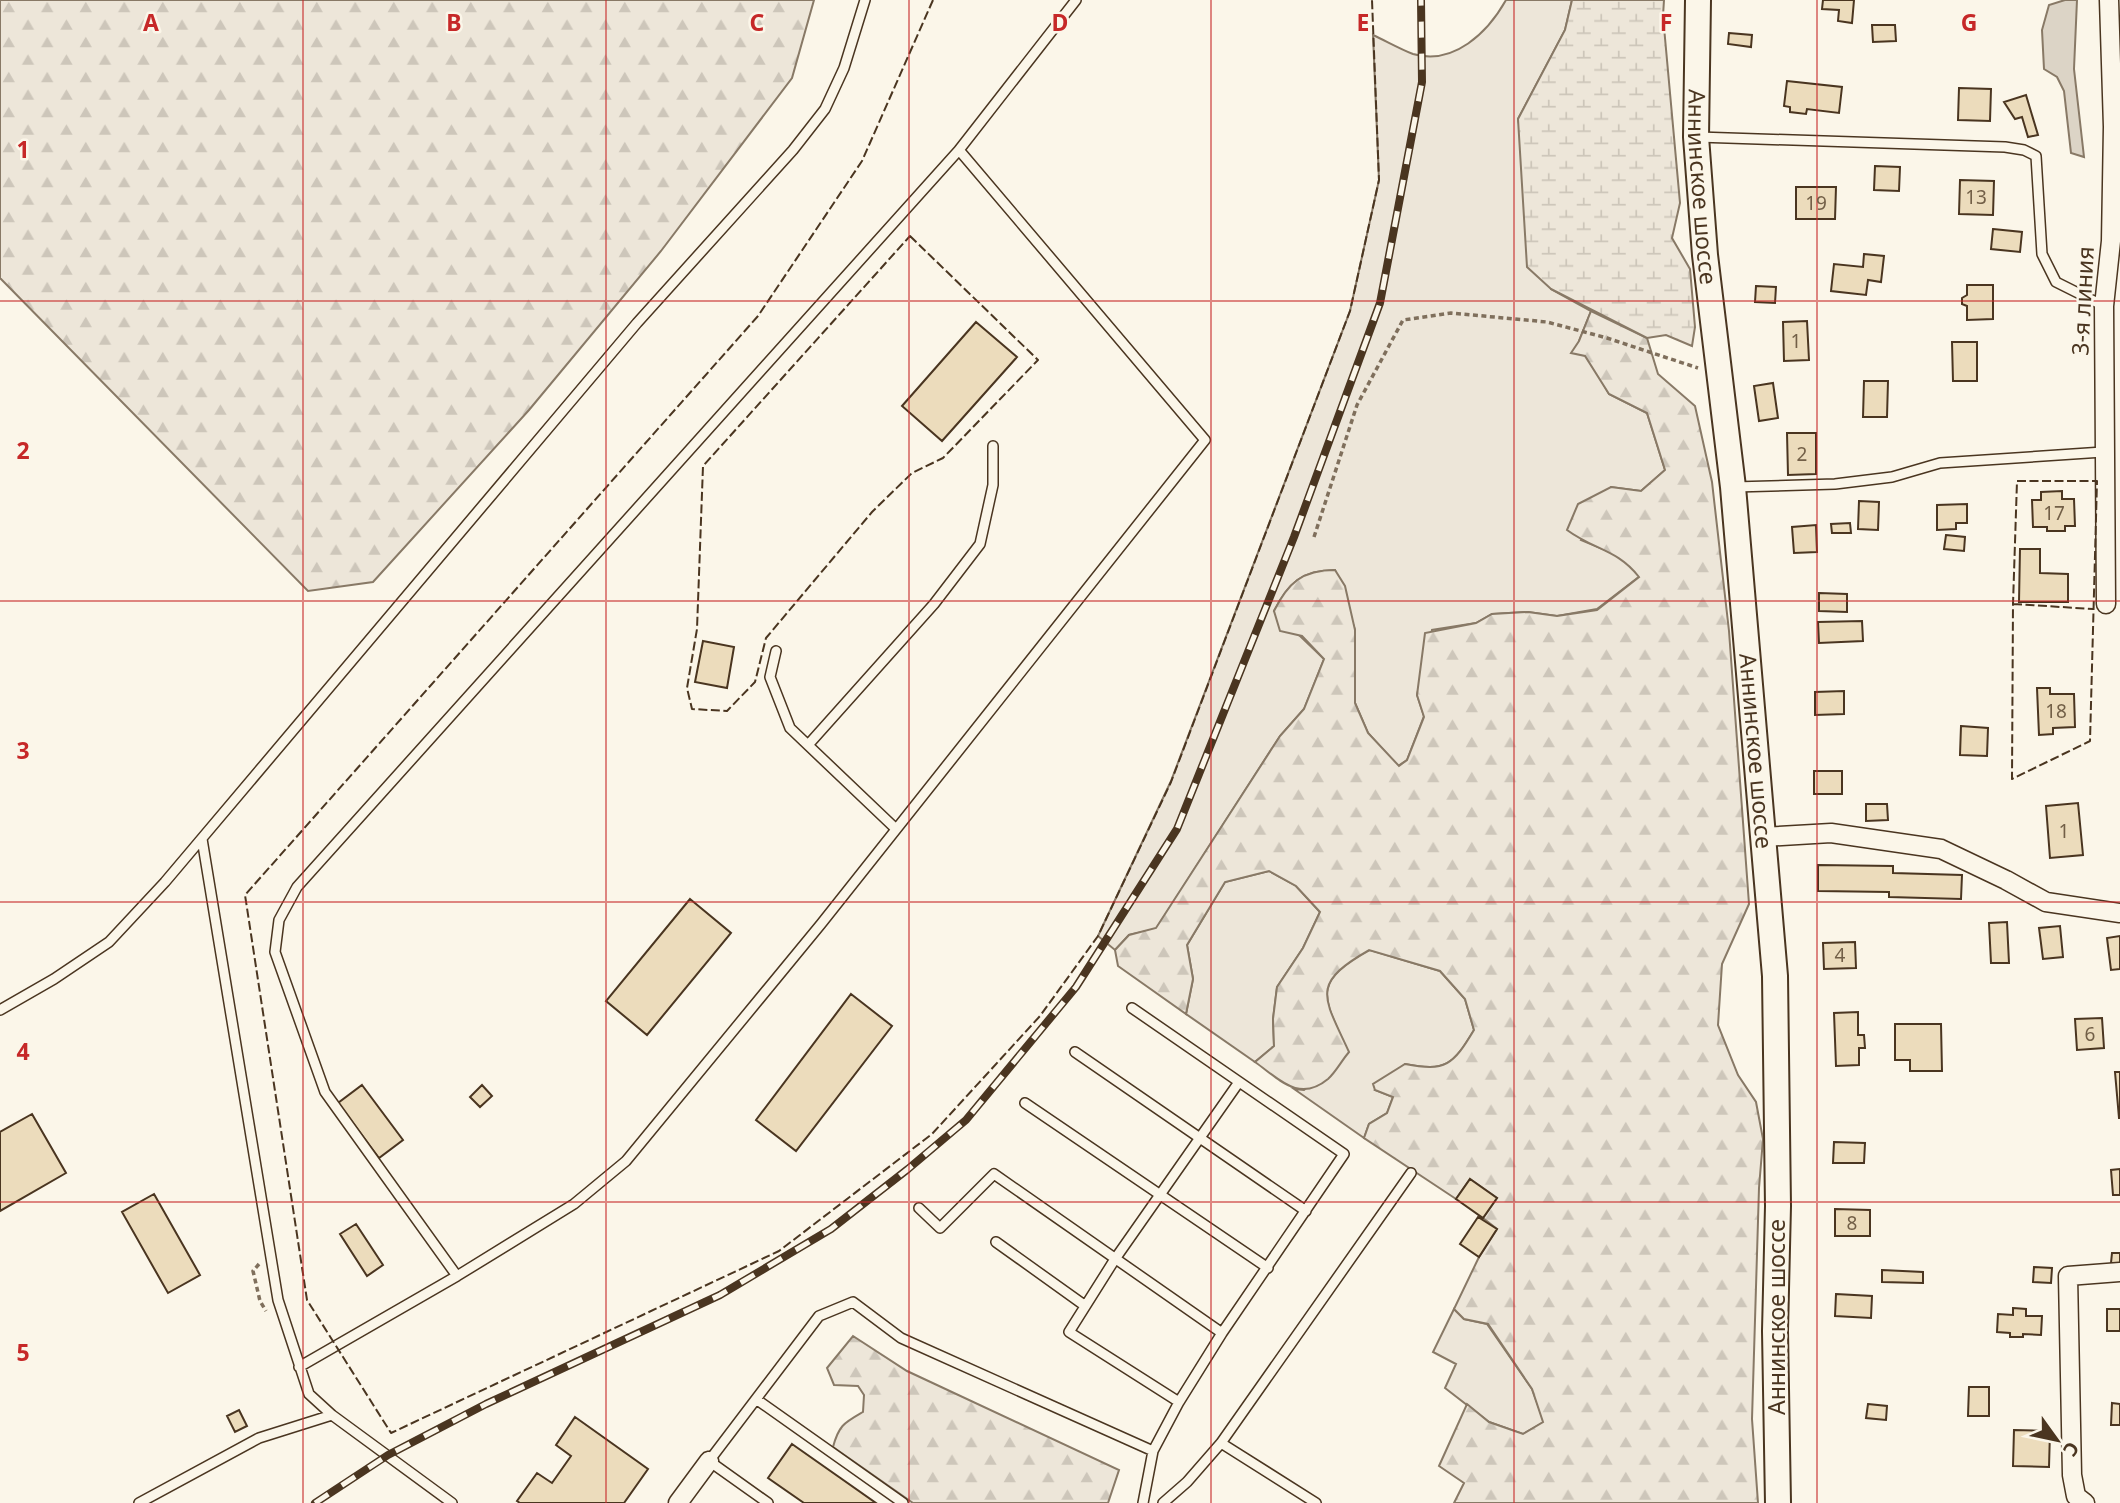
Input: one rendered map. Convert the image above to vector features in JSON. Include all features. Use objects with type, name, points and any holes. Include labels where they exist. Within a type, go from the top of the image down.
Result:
[{"type":"main road","name":"Аннинское шоссе","points":[[1698,0],[1696,137],[1717,373],[1733,487],[1775,989],[1778,1503]]},
{"type":"street","name":"3-я линия","points":[[2106,604],[2104,306],[2111,241],[2113,152],[2109,0]]},
{"type":"street","points":[[1763,837],[1831,833],[1941,849],[2046,902],[2120,914]]},
{"type":"street","points":[[2085,1503],[2076,1496],[2072,1475],[2068,1276],[2120,1272]]},
{"type":"street","points":[[678,1503],[709,1461]]},
{"type":"lane","points":[[0,1010],[54,979],[109,942],[166,882],[637,323],[793,150],[825,109],[844,68],[865,0]]},
{"type":"lane","points":[[457,1276],[325,1092],[275,952],[279,920],[297,887],[959,150],[1076,0]]},
{"type":"lane","points":[[1696,137],[2005,147],[2024,150],[2036,156],[2042,254],[2056,282],[2104,306]]},
{"type":"lane","points":[[299,1367],[457,1276],[574,1204],[626,1161],[821,924],[1205,440],[959,150]]},
{"type":"lane","points":[[808,745],[934,604],[980,544],[993,485],[993,446]]},
{"type":"lane","points":[[1733,487],[1835,484],[1892,477],[1940,463],[2104,453]]},
{"type":"lane","points":[[776,651],[770,677],[790,728],[897,829]]},
{"type":"lane","points":[[202,839],[278,1300],[309,1394],[332,1415],[452,1503]]},
{"type":"lane","points":[[1132,1008],[1344,1154],[1222,1333],[1179,1402],[1153,1451],[1143,1503]]},
{"type":"lane","points":[[1075,1052],[1306,1211]]},
{"type":"lane","points":[[1179,1402],[1069,1332],[1115,1259],[1239,1082]]},
{"type":"lane","points":[[1025,1103],[1268,1268]]},
{"type":"lane","points":[[1163,1503],[1187,1482],[1221,1443],[1410,1173]]},
{"type":"lane","points":[[919,1208],[940,1228],[994,1174],[1222,1333]]},
{"type":"lane","points":[[996,1242],[1084,1305]]},
{"type":"lane","points":[[768,1503],[709,1461],[819,1316],[853,1302],[901,1338],[1153,1451]]},
{"type":"lane","points":[[756,1399],[903,1503]]},
{"type":"lane","points":[[139,1503],[259,1437],[332,1415]]},
{"type":"lane","points":[[1221,1443],[1316,1503]]},
{"type":"path","points":[[1314,537],[1356,405],[1403,320],[1451,313],[1547,322],[1717,373]]},
{"type":"green space","points":[[0,0],[814,0],[792,78],[661,251],[529,410],[373,582],[308,591],[0,278]]},
{"type":"green space","points":[[1506,0],[1572,0],[1565,30],[1518,119],[1551,289],[1591,311],[1579,341],[1609,394],[1647,413],[1665,470],[1641,491],[1611,487],[1581,540],[1622,557],[1640,576],[1597,609],[1557,616],[1528,612],[1492,614],[1476,623],[1432,630],[1417,695],[1424,716],[1407,760],[1398,766],[1368,733],[1355,703],[1355,630],[1335,570],[1314,572],[1297,580],[1274,611],[1324,659],[1304,709],[1280,736],[1156,929],[1129,935],[1115,950],[1098,936],[1171,781],[1350,311],[1379,180],[1373,35],[1413,54],[1442,55],[1468,44],[1490,24]]},
{"type":"green space","points":[[1572,0],[1664,0],[1663,16],[1680,203],[1672,238],[1690,269],[1695,327],[1692,346],[1666,335],[1647,338],[1551,289],[1527,267],[1518,119],[1565,30]]},
{"type":"green space","points":[[1591,311],[1647,338],[1658,374],[1695,406],[1712,482],[1729,631],[1749,904],[1722,964],[1718,1025],[1738,1075],[1756,1102],[1763,1139],[1752,1419],[1758,1503],[1454,1503],[1464,1483],[1439,1466],[1467,1404],[1489,1422],[1523,1434],[1543,1422],[1532,1389],[1488,1324],[1464,1319],[1454,1309],[1479,1257],[1497,1229],[1483,1218],[1497,1198],[1470,1179],[1456,1199],[1364,1138],[1369,1124],[1387,1113],[1393,1097],[1375,1090],[1373,1084],[1405,1064],[1439,1066],[1454,1058],[1460,1051],[1474,1030],[1465,999],[1440,971],[1369,950],[1337,973],[1327,993],[1333,1018],[1349,1052],[1328,1079],[1318,1086],[1298,1089],[1281,1081],[1255,1062],[1274,1046],[1273,1019],[1277,987],[1303,948],[1320,912],[1296,886],[1269,871],[1225,882],[1187,945],[1193,979],[1186,1014],[1118,966],[1115,950],[1129,935],[1156,928],[1280,736],[1304,709],[1324,659],[1302,636],[1280,631],[1274,611],[1297,580],[1314,572],[1335,570],[1345,586],[1355,630],[1355,703],[1368,733],[1399,766],[1407,760],[1424,717],[1417,695],[1425,633],[1476,623],[1492,614],[1528,612],[1557,616],[1597,610],[1639,577],[1614,555],[1567,530],[1578,504],[1611,487],[1641,491],[1665,470],[1647,413],[1609,394],[1585,356],[1571,353]]},
{"type":"green space","points":[[1269,871],[1296,886],[1320,912],[1303,948],[1277,987],[1273,1019],[1274,1046],[1255,1062],[1186,1014],[1193,979],[1187,945],[1225,882]]},
{"type":"green space","points":[[1370,950],[1440,971],[1465,999],[1474,1030],[1460,1051],[1447,1063],[1430,1067],[1405,1064],[1375,1090],[1393,1097],[1387,1113],[1369,1124],[1364,1138],[1294,1089],[1304,1090],[1348,1052],[1328,1005],[1327,993],[1337,973]]},
{"type":"green space","points":[[1454,1309],[1464,1319],[1487,1324],[1532,1389],[1544,1422],[1523,1434],[1489,1422],[1445,1388],[1456,1364],[1433,1352]]},
{"type":"green space","points":[[853,1336],[907,1371],[1119,1470],[1108,1503],[913,1503],[833,1447],[843,1425],[863,1412],[864,1395],[858,1386],[834,1385],[827,1368]]},
{"type":"shaded area","points":[[2065,0],[2077,0],[2074,69],[2084,157],[2071,153],[2064,91],[2057,77],[2044,69],[2042,30],[2049,5]]},
{"type":"building","points":[[1823,0],[1854,0],[1852,23],[1838,21],[1839,10],[1822,9]]},
{"type":"building","points":[[1872,25],[1895,25],[1896,41],[1873,42]]},
{"type":"building","points":[[1729,33],[1752,35],[1751,47],[1728,44]]},
{"type":"building","points":[[1787,81],[1842,87],[1839,113],[1807,109],[1806,114],[1790,112],[1790,107],[1784,106]]},
{"type":"building","points":[[1959,88],[1991,89],[1990,121],[1958,120]]},
{"type":"building","points":[[2026,95],[2038,135],[2028,137],[2022,117],[2015,119],[2004,102]]},
{"type":"building","points":[[1875,166],[1900,167],[1899,191],[1874,190]]},
{"type":"building","points":[[1960,180],[1994,181],[1993,215],[1959,214]]},
{"type":"building","points":[[1796,187],[1836,187],[1835,219],[1796,219]]},
{"type":"building","points":[[1993,229],[2022,232],[2020,252],[1991,249]]},
{"type":"building","points":[[1864,254],[1884,256],[1881,282],[1868,280],[1866,295],[1831,291],[1834,264],[1863,267]]},
{"type":"building","points":[[1967,285],[1993,285],[1993,319],[1967,320],[1967,306],[1962,304],[1962,298],[1967,295]]},
{"type":"building","points":[[1756,286],[1776,287],[1775,303],[1755,302]]},
{"type":"building","points":[[1807,321],[1809,360],[1784,361],[1783,322]]},
{"type":"building","points":[[976,322],[1017,357],[942,441],[902,406]]},
{"type":"building","points":[[1952,342],[1977,342],[1977,381],[1953,381]]},
{"type":"building","points":[[1864,381],[1888,381],[1887,417],[1863,417]]},
{"type":"building","points":[[1773,383],[1778,418],[1759,421],[1754,386]]},
{"type":"building","points":[[1787,433],[1816,433],[1816,474],[1788,475]]},
{"type":"building","points":[[2062,491],[2062,499],[2074,499],[2075,526],[2065,526],[2065,531],[2047,531],[2047,527],[2033,527],[2032,500],[2041,500],[2041,492]]},
{"type":"building","points":[[1859,501],[1879,502],[1878,530],[1858,529]]},
{"type":"building","points":[[1967,504],[1967,523],[1956,523],[1956,529],[1937,530],[1937,505]]},
{"type":"building","points":[[1850,523],[1851,533],[1832,533],[1831,524]]},
{"type":"building","points":[[1816,525],[1817,552],[1794,553],[1792,527]]},
{"type":"building","points":[[1946,535],[1965,537],[1964,551],[1944,549]]},
{"type":"building","points":[[2020,549],[2040,549],[2040,573],[2068,574],[2068,602],[2019,602]]},
{"type":"building","points":[[1819,593],[1847,594],[1847,612],[1819,611]]},
{"type":"building","points":[[1862,621],[1863,641],[1819,643],[1818,622]]},
{"type":"building","points":[[703,641],[734,647],[727,688],[695,682]]},
{"type":"building","points":[[2037,688],[2050,688],[2050,694],[2074,694],[2075,727],[2053,728],[2053,734],[2039,735]]},
{"type":"building","points":[[1844,691],[1844,714],[1815,715],[1815,692]]},
{"type":"building","points":[[1961,726],[1988,728],[1987,756],[1960,755]]},
{"type":"building","points":[[1814,771],[1842,771],[1842,794],[1814,794]]},
{"type":"building","points":[[2078,803],[2083,855],[2050,858],[2046,806]]},
{"type":"building","points":[[1866,804],[1887,804],[1888,820],[1866,821]]},
{"type":"building","points":[[1818,865],[1893,866],[1893,873],[1962,875],[1961,899],[1889,897],[1889,892],[1818,891]]},
{"type":"building","points":[[690,899],[731,933],[647,1035],[606,1001]]},
{"type":"building","points":[[2007,922],[2009,963],[1991,963],[1989,923]]},
{"type":"building","points":[[2060,926],[2063,957],[2043,959],[2039,928]]},
{"type":"building","points":[[2120,936],[2120,969],[2111,970],[2107,938]]},
{"type":"building","points":[[1855,942],[1856,968],[1824,969],[1823,943]]},
{"type":"building","points":[[851,994],[892,1026],[796,1151],[756,1120]]},
{"type":"building","points":[[1858,1012],[1858,1035],[1864,1035],[1865,1048],[1859,1048],[1859,1065],[1836,1066],[1834,1013]]},
{"type":"building","points":[[2102,1018],[2104,1048],[2077,1050],[2075,1019]]},
{"type":"building","points":[[1895,1024],[1941,1024],[1942,1071],[1910,1071],[1910,1060],[1895,1060]]},
{"type":"building","points":[[2115,1072],[2120,1072],[2120,1118],[2119,1118]]},
{"type":"building","points":[[362,1085],[403,1140],[379,1158],[338,1103]]},
{"type":"building","points":[[482,1085],[492,1096],[480,1107],[470,1097]]},
{"type":"building","points":[[32,1114],[66,1173],[0,1211],[0,1132]]},
{"type":"building","points":[[1834,1142],[1865,1143],[1864,1163],[1833,1163]]},
{"type":"building","points":[[2120,1169],[2120,1195],[2113,1195],[2111,1170]]},
{"type":"building","points":[[1470,1179],[1497,1198],[1483,1218],[1456,1199]]},
{"type":"building","points":[[154,1194],[200,1275],[168,1293],[122,1212]]},
{"type":"building","points":[[1835,1209],[1870,1210],[1870,1236],[1835,1236]]},
{"type":"building","points":[[1478,1217],[1497,1229],[1479,1257],[1460,1244]]},
{"type":"building","points":[[356,1224],[383,1265],[367,1276],[340,1234]]},
{"type":"building","points":[[2112,1253],[2120,1253],[2120,1263],[2111,1263]]},
{"type":"building","points":[[2034,1267],[2052,1268],[2051,1283],[2033,1282]]},
{"type":"building","points":[[1882,1270],[1923,1272],[1923,1283],[1882,1282]]},
{"type":"building","points":[[1836,1294],[1872,1296],[1871,1318],[1835,1316]]},
{"type":"building","points":[[2013,1308],[2026,1309],[2026,1316],[2042,1316],[2041,1335],[2023,1334],[2023,1337],[2010,1337],[2010,1333],[1997,1332],[1998,1314],[2013,1315]]},
{"type":"building","points":[[2107,1309],[2120,1309],[2120,1331],[2107,1331]]},
{"type":"building","points":[[1969,1387],[1989,1387],[1989,1416],[1968,1416]]},
{"type":"building","points":[[2112,1403],[2120,1404],[2120,1425],[2111,1425]]},
{"type":"building","points":[[1868,1404],[1887,1406],[1886,1420],[1866,1418]]},
{"type":"building","points":[[239,1410],[247,1426],[235,1432],[227,1416]]},
{"type":"building","points":[[575,1417],[648,1469],[624,1503],[520,1503],[517,1501],[537,1473],[552,1483],[571,1456],[556,1445]]},
{"type":"building","points":[[2014,1430],[2050,1431],[2049,1467],[2013,1466]]},
{"type":"building","points":[[792,1444],[876,1503],[804,1503],[768,1478]]},
{"type":"railway","points":[[315,1503],[388,1455],[486,1404],[720,1295],[831,1229],[966,1120],[1076,987],[1177,829],[1294,537],[1380,303],[1422,82],[1421,0]]},
{"type":"fence","points":[[933,0],[862,161],[758,316],[245,895],[307,1300],[391,1433],[779,1251],[932,1134],[1040,1016],[1098,936],[1171,782],[1350,311],[1379,180],[1372,0]]},
{"type":"fence","points":[[910,236],[1038,360],[943,458],[912,473],[872,512],[766,638],[755,682],[727,711],[692,709],[687,688],[697,629],[703,466],[910,236]]},
{"type":"fence","points":[[2017,481],[2097,481],[2090,741],[2012,779],[2017,481]]},
{"type":"fence","points":[[2013,604],[2093,609]]}]
